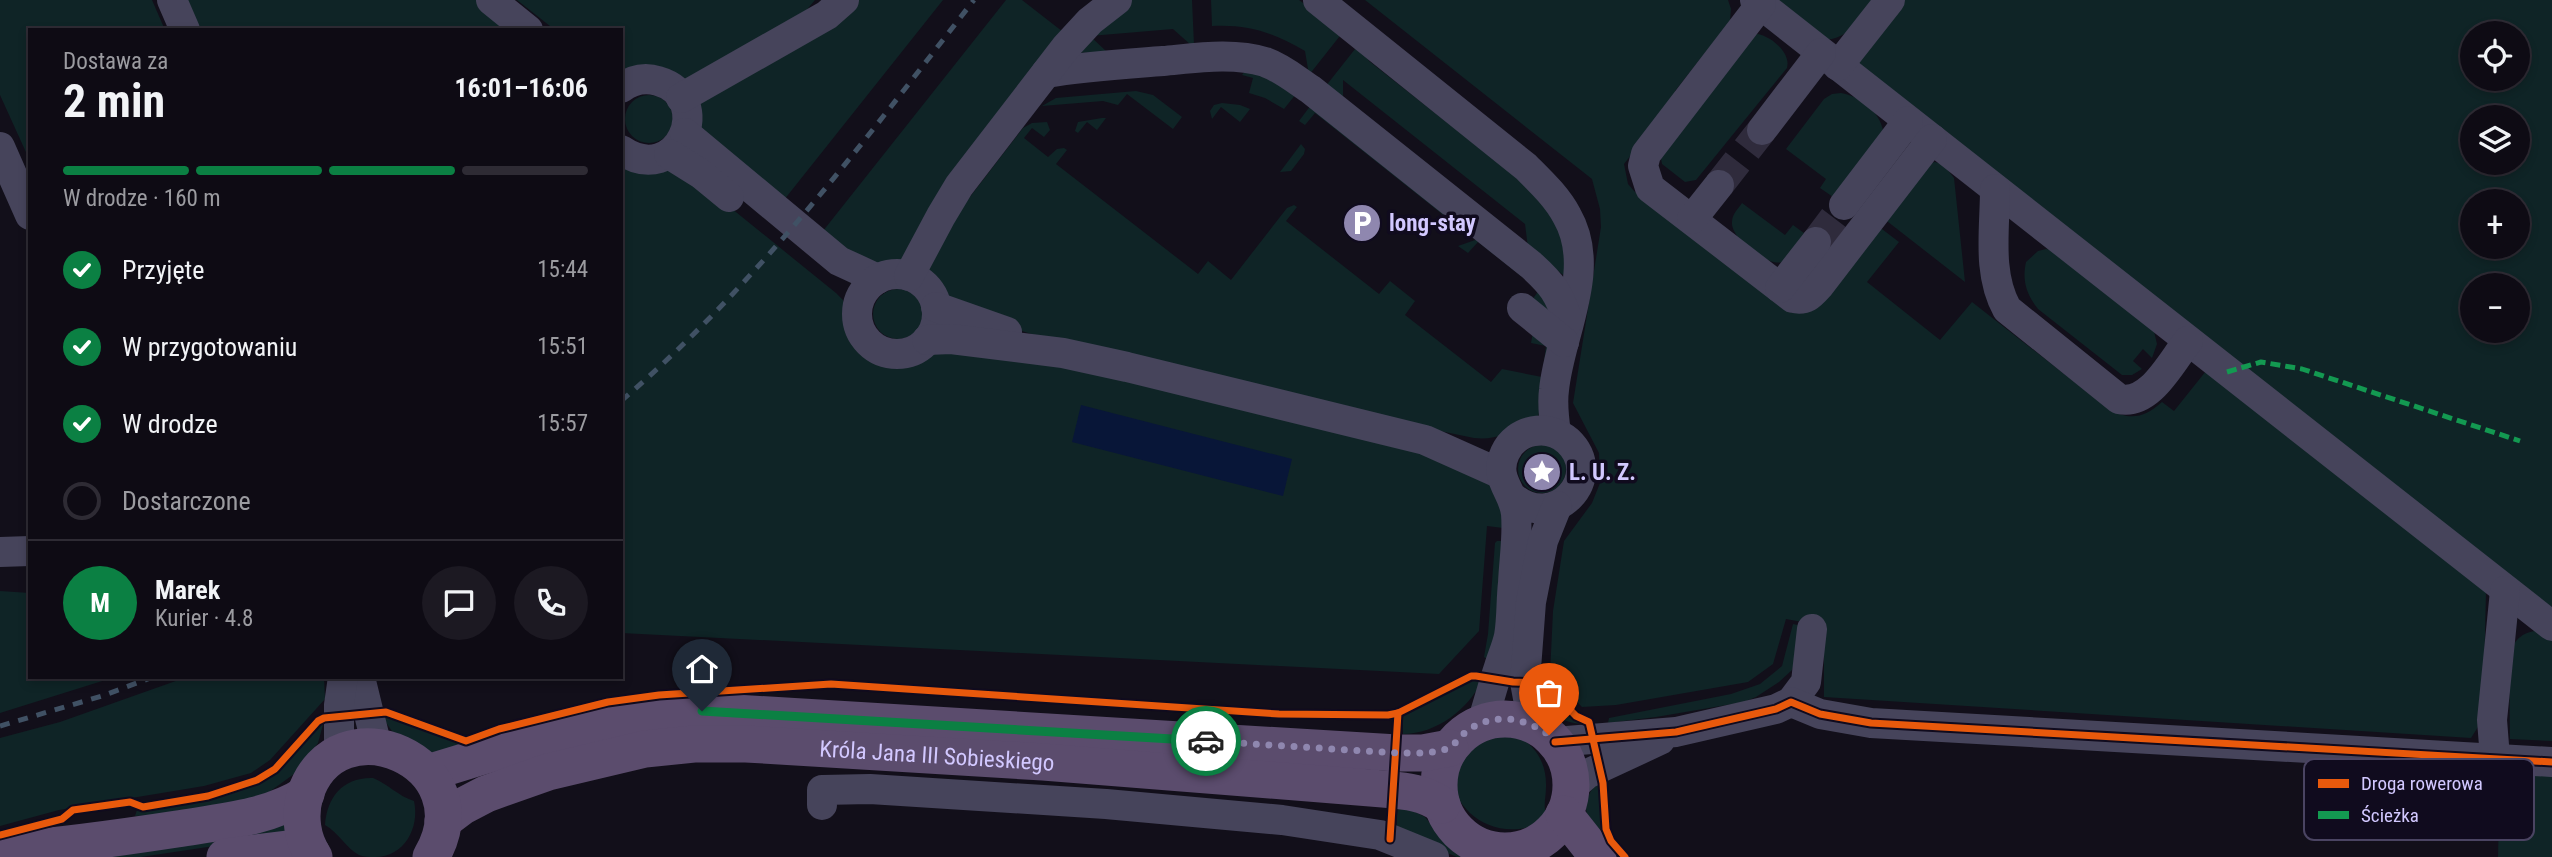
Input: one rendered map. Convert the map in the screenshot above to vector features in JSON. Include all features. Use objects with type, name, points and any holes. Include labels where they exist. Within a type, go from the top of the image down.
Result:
[{"type":"main road","name":"Króla Jana III Sobieskiego","points":[[428,773],[578,728],[638,717],[702,711],[1397,753],[1423,753],[1450,748]]},
{"type":"main road","points":[[1568,801],[1538,852],[1504,851],[1477,845],[1456,829],[1442,806],[1439,782],[1441,770],[1450,748],[1464,733],[1482,723],[1503,719],[1544,734],[1567,763],[1568,801],[1598,857]]},
{"type":"main road","name":"Króla Jana III Sobieskiego","points":[[443,821],[486,794],[548,772],[645,749],[694,744],[746,744],[989,759],[1356,787],[1415,792],[1430,797],[1442,806]]},
{"type":"main road","points":[[313,855],[302,820],[306,794],[321,768],[339,755],[354,749],[377,747],[394,750],[409,757],[428,773],[440,796],[443,821],[439,840],[431,857]]},
{"type":"main road","points":[[0,851],[78,845],[208,824],[286,807],[306,794]]},
{"type":"main road","points":[[225,857],[287,849],[313,855]]},
{"type":"street","points":[[172,0],[184,28]]},
{"type":"street","points":[[491,0],[526,28]]},
{"type":"street","points":[[681,98],[827,15],[844,0]]},
{"type":"street","points":[[909,276],[959,186],[1080,31],[1117,0]]},
{"type":"street","points":[[1318,0],[1526,167],[1553,194],[1568,218],[1576,236],[1578,256],[1576,291],[1553,391],[1556,433]]},
{"type":"street","points":[[1762,130],[1890,0]]},
{"type":"street","points":[[1931,139],[1809,297],[1801,300],[1793,298],[1650,188],[1643,166],[1646,154],[1758,2],[2552,626]]},
{"type":"street","points":[[1046,72],[1205,58],[1243,58],[1263,61],[1279,68],[1310,89],[1553,284],[1561,298],[1566,331]]},
{"type":"street","points":[[623,85],[650,79],[663,82],[681,98],[687,114],[677,144],[657,159],[643,160],[630,157],[623,152]]},
{"type":"street","points":[[1844,205],[1908,121]]},
{"type":"street","points":[[677,144],[839,261],[877,279]]},
{"type":"street","points":[[677,144],[701,174],[842,288],[858,305]]},
{"type":"street","points":[[0,146],[28,210]]},
{"type":"street","points":[[1692,219],[1719,185]]},
{"type":"street","points":[[1995,189],[1994,276],[2007,309],[2119,399],[2127,401],[2140,397],[2149,390],[2188,341]]},
{"type":"street","points":[[1780,288],[1815,242]]},
{"type":"street","points":[[888,275],[909,276],[927,288],[936,307],[936,325],[928,340],[908,353],[884,352],[874,347],[860,328],[858,305],[865,290],[877,279],[888,275]]},
{"type":"street","points":[[936,307],[970,321],[1029,339],[1063,354]]},
{"type":"street","points":[[1522,308],[1566,331]]},
{"type":"street","points":[[928,340],[951,339],[1063,354],[1424,440],[1510,444]]},
{"type":"street","points":[[1424,440],[1506,485],[1527,507],[1537,510],[1557,506],[1573,494],[1580,475],[1580,465],[1572,446],[1556,433],[1536,430],[1518,438],[1504,453],[1506,485],[1516,511],[1509,638],[1482,723]]},
{"type":"street","points":[[1557,506],[1544,541],[1531,602],[1525,682],[1544,734],[1676,732],[1776,709],[1791,702],[1806,682],[1812,629]]},
{"type":"street","points":[[0,552],[28,551]]},
{"type":"street","points":[[2495,758],[2492,720],[2505,591]]},
{"type":"street","points":[[339,755],[339,705],[343,679]]},
{"type":"street","points":[[360,679],[377,747]]},
{"type":"street","points":[[1791,702],[1820,714],[1871,723],[2509,759]]},
{"type":"street","points":[[1568,801],[1587,774],[1676,732]]},
{"type":"street","points":[[2534,761],[2552,762]]},
{"type":"street","points":[[822,805],[822,790],[870,789],[1236,814],[1380,835],[1434,857]]},
{"type":"green space","points":[[0,0],[152,0],[164,28],[28,28],[28,157],[0,95]]},
{"type":"green space","points":[[184,0],[482,0],[516,28],[196,28]]},
{"type":"green space","points":[[517,0],[815,0],[804,13],[688,83],[623,73],[623,28],[552,28]]},
{"type":"green space","points":[[853,0],[943,0],[780,205],[696,136],[694,113],[705,97]]},
{"type":"green space","points":[[1006,0],[1022,0],[1067,35],[899,264],[880,268],[819,236]]},
{"type":"green space","points":[[1131,0],[1192,0],[1194,45],[1173,29],[1090,36],[1107,52],[1074,53],[1090,29]]},
{"type":"green space","points":[[1211,0],[1299,0],[1343,32],[1309,75],[1305,51],[1294,45],[1249,28],[1212,26]]},
{"type":"green space","points":[[1365,0],[1728,0],[1731,9],[1730,21],[1675,91],[1678,94],[1624,164],[1628,184],[1635,192],[1792,313],[1805,313],[1813,308],[1878,226],[1899,242],[1867,282],[1940,340],[1972,302],[2109,409],[2130,416],[2149,412],[2162,402],[2174,411],[2206,371],[2486,592],[2483,719],[2471,738],[1824,697],[1824,626],[1786,619],[1773,664],[1748,682],[1616,705],[1582,707],[1550,674],[1553,611],[1564,541],[1592,503],[1600,483],[1599,453],[1573,403],[1601,227],[1600,209],[1592,179]]},
{"type":"green space","points":[[1773,0],[1879,0],[1848,31],[1833,39],[1824,40]]},
{"type":"green space","points":[[1899,0],[2552,0],[2552,613],[1862,69],[1857,60]]},
{"type":"green space","points":[[1758,34],[1779,46],[1786,57],[1787,68],[1696,180],[1685,182],[1662,164],[1660,153],[1748,36]]},
{"type":"green space","points":[[1359,44],[1369,61],[1553,206],[1563,221],[1566,277],[1528,248],[1525,224],[1343,80],[1343,103],[1325,87]]},
{"type":"green space","points":[[1245,71],[1272,79],[1296,94],[1284,109],[1265,98],[1249,93],[1253,78],[1242,75]]},
{"type":"green space","points":[[1136,91],[1153,95],[1182,117],[1173,129],[1127,94],[1118,105],[1103,101],[1042,106],[1056,98]]},
{"type":"green space","points":[[1841,93],[1855,97],[1868,106],[1883,130],[1836,199],[1820,188],[1826,179],[1786,149],[1824,99]]},
{"type":"green space","points":[[649,95],[666,102],[673,119],[666,136],[649,143],[632,136],[625,119],[632,102]]},
{"type":"green space","points":[[1222,103],[1250,109],[1240,122],[1221,107],[1212,119],[1210,111],[1214,105]]},
{"type":"green space","points":[[1311,105],[1463,226],[1437,228],[1434,226],[1442,214],[1315,113],[1305,125],[1299,121]]},
{"type":"green space","points":[[1106,118],[1097,130],[1087,122],[1078,133],[1075,131],[1078,122]]},
{"type":"green space","points":[[1047,122],[1050,130],[1044,137],[1032,128],[1024,138],[1048,157],[1057,149],[1067,150],[1056,164],[1198,274],[1208,261],[1231,280],[1287,208],[1294,205],[1297,207],[1286,221],[1379,294],[1390,281],[1415,301],[1405,315],[1491,382],[1502,369],[1542,377],[1546,346],[1531,343],[1534,326],[1551,342],[1538,418],[1499,436],[1474,438],[1060,342],[960,308],[936,285],[928,265],[966,202],[1023,128],[1032,123]]},
{"type":"green space","points":[[1301,144],[1305,149],[1304,154],[1291,171],[1280,172]]},
{"type":"green space","points":[[623,160],[684,170],[836,293],[843,300],[858,342],[877,359],[905,362],[918,360],[940,349],[1052,362],[1447,459],[1486,475],[1503,505],[1503,528],[1487,526],[1479,631],[1439,674],[623,633]]},
{"type":"green space","points":[[1930,163],[1943,164],[1954,178],[1965,282],[1883,218]]},
{"type":"green space","points":[[1742,203],[1785,235],[1793,225],[1808,236],[1785,261],[1778,263],[1761,257],[1744,244],[1733,229],[1733,216]]},
{"type":"green space","points":[[1478,239],[1548,292],[1555,319],[1530,303],[1539,290],[1478,242],[1468,253],[1458,246]]},
{"type":"green space","points":[[2053,250],[2153,327],[2157,344],[2152,358],[2143,349],[2133,361],[2142,369],[2132,375],[2122,375],[2038,309],[2026,287],[2024,275],[2026,262],[2038,251]]},
{"type":"green space","points":[[898,289],[915,297],[923,314],[915,331],[898,339],[881,331],[873,314],[881,297]]},
{"type":"green space","points":[[1542,445],[1559,452],[1566,469],[1559,486],[1542,493],[1525,486],[1518,469],[1525,452]]},
{"type":"green space","points":[[1497,541],[1505,541],[1498,626],[1489,660],[1484,657]]},
{"type":"green space","points":[[0,591],[28,593],[28,679],[109,679],[0,713]]},
{"type":"green space","points":[[1793,624],[1802,626],[1792,670],[1756,697],[1744,702],[1608,723],[1609,718],[1731,694],[1760,684],[1782,666]]},
{"type":"green space","points":[[2541,630],[2552,639],[2552,741],[2510,739],[2509,654],[2521,636]]},
{"type":"green space","points":[[181,679],[324,679],[325,699],[270,760],[251,773],[204,786],[59,810],[0,826],[0,738],[60,722]]},
{"type":"green space","points":[[1482,680],[1469,701],[1450,718],[1427,730],[1403,734],[1402,715],[1468,681]]},
{"type":"green space","points":[[1536,685],[1542,685],[1572,715],[1588,724],[1568,722],[1554,714],[1544,702]]},
{"type":"green space","points":[[380,714],[387,714],[462,744],[440,754],[426,752],[394,734]]},
{"type":"green space","points":[[321,721],[324,721],[318,743],[294,774],[265,795],[198,813],[135,816],[137,810],[213,798],[251,786],[282,767]]},
{"type":"green space","points":[[1502,731],[1521,738],[1535,750],[1546,777],[1545,807],[1548,819],[1524,828],[1501,828],[1482,821],[1466,809],[1456,793],[1453,775],[1458,758],[1475,740]]},
{"type":"green space","points":[[2534,773],[2552,773],[2552,857],[2498,857],[2498,840],[2534,840]]},
{"type":"green space","points":[[373,778],[414,801],[415,811],[412,831],[402,846],[385,856],[375,857],[359,855],[325,825],[329,806],[338,791],[353,781]]},
{"type":"green space","points":[[1601,779],[1604,832],[1607,841],[1593,826],[1586,811],[1588,796]]},
{"type":"green space","points":[[1398,803],[1425,817],[1442,838],[1464,857],[1457,857],[1396,832]]},
{"type":"green space","points":[[294,821],[294,834],[141,857],[82,857]]},
{"type":"water","points":[[1081,405],[1292,459],[1283,496],[1072,442]]},
{"type":"tunnel","points":[[1719,185],[1762,130]]},
{"type":"tunnel","points":[[1816,242],[1844,205]]},
{"type":"railway","points":[[623,399],[718,309],[808,210],[974,0]]},
{"type":"railway","points":[[0,726],[102,696],[148,679]]},
{"type":"marked path","points":[[2227,372],[2261,362],[2302,369],[2520,441]]},
{"type":"cycle path","points":[[0,835],[62,819],[73,810],[130,802],[143,807],[208,796],[257,780],[275,769],[318,721],[324,718],[386,712],[466,741],[499,729],[608,702],[659,695],[831,684],[1279,714],[1388,715],[1398,713],[1471,676],[1476,676],[1513,682],[1544,683],[1576,716],[1589,722],[1603,783],[1606,829],[1611,841],[1625,857]]},
{"type":"cycle path","points":[[1555,742],[1676,732],[1776,709],[1791,702],[1820,714],[1871,723],[2500,759]]},
{"type":"cycle path","points":[[1390,839],[1398,713]]},
{"type":"cycle path","points":[[2534,761],[2552,762]]},
{"type":"way so far","points":[[1206,741],[1423,753],[1450,748],[1473,727],[1503,719],[1524,721],[1549,735]]},
{"type":"place","name":"long-stay","points":[[1362,223]]},
{"type":"place","name":"L. U. Z.","points":[[1542,472]]},
{"type":"route","points":[[702,711],[1206,741]]}]
